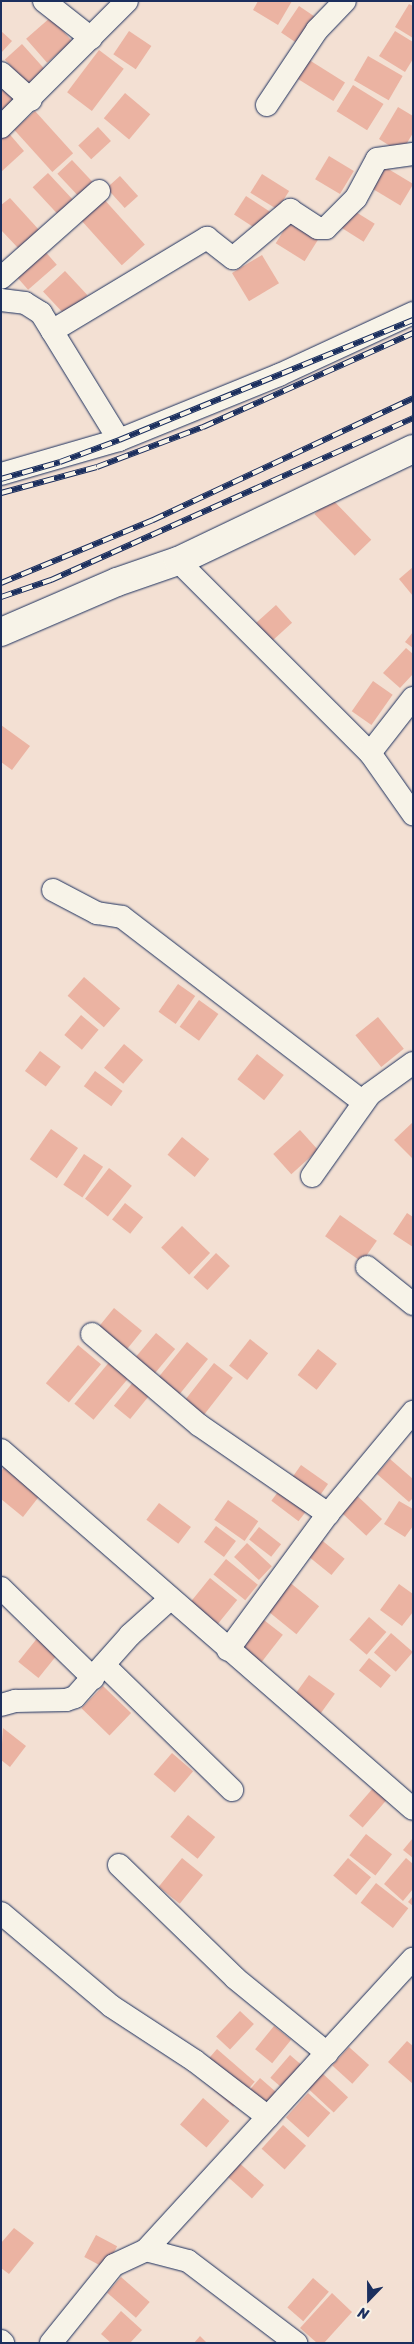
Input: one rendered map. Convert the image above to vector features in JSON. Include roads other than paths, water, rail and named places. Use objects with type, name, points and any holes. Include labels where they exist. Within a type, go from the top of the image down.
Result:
[{"type":"street","points":[[44,1],[91,38]]},
{"type":"street","points":[[1,127],[31,100],[127,1]]},
{"type":"street","points":[[267,105],[317,30],[345,1]]},
{"type":"street","points":[[1,73],[31,100]]},
{"type":"street","points":[[52,331],[207,238],[233,258],[290,210],[318,228],[326,228],[356,198],[378,159],[413,154]]},
{"type":"street","points":[[1,278],[99,190]]},
{"type":"street","points":[[1,300],[25,303],[42,313],[119,440]]},
{"type":"street","points":[[1,474],[119,440],[279,375],[413,313]]},
{"type":"street","points":[[1,632],[117,582],[178,561],[413,449]]},
{"type":"street","points":[[178,561],[370,753],[413,814]]},
{"type":"street","points":[[370,753],[413,698]]},
{"type":"street","points":[[53,890],[98,913],[122,917],[363,1102]]},
{"type":"street","points":[[312,1176],[363,1102],[413,1063]]},
{"type":"street","points":[[367,1267],[413,1304]]},
{"type":"street","points":[[92,1334],[199,1425],[328,1514]]},
{"type":"street","points":[[228,1650],[328,1514],[413,1412]]},
{"type":"street","points":[[1,1450],[413,1810]]},
{"type":"street","points":[[1,1588],[232,1790]]},
{"type":"street","points":[[1,1705],[15,1701],[66,1700],[81,1692],[130,1635],[170,1599]]},
{"type":"street","points":[[119,1865],[235,1978],[327,2053]]},
{"type":"street","points":[[1,1913],[111,2006],[195,2061],[268,2117]]},
{"type":"street","points":[[51,2343],[114,2265],[146,2250],[413,1959]]},
{"type":"street","points":[[146,2250],[188,2261],[296,2343]]},
{"type":"railway","points":[[1,479],[60,462],[119,440],[413,320]]},
{"type":"railway","points":[[1,493],[97,467],[203,427],[413,333]]},
{"type":"railway","points":[[1,583],[153,520],[413,398]]},
{"type":"railway","points":[[1,597],[51,580],[413,418]]}]
